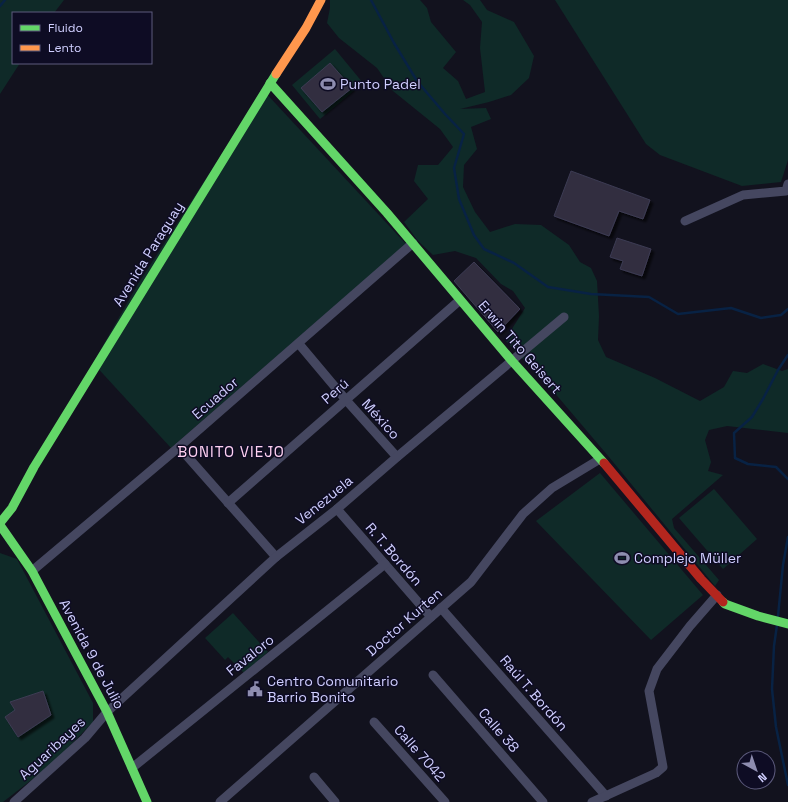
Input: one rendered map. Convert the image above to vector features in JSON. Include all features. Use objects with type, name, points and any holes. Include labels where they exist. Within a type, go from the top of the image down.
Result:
[{"type":"main road","name":"Avenida Paraguay","points":[[0,524],[12,508],[34,467],[270,83],[306,28],[321,0]]},
{"type":"main road","name":"Erwin Tito Geisert","points":[[270,83],[387,213],[512,361],[600,459],[716,595],[725,604],[758,616],[788,624]]},
{"type":"main road","name":"Avenida 9 de Julio","points":[[0,524],[32,571],[107,712],[147,802]]},
{"type":"street","points":[[684,221],[743,195],[786,191],[788,184]]},
{"type":"street","name":"Ecuador","points":[[32,571],[299,344],[413,243]]},
{"type":"street","name":"Perú","points":[[228,503],[460,300]]},
{"type":"street","name":"Venezuela","points":[[107,712],[276,557],[337,509],[564,317]]},
{"type":"street","name":"México","points":[[299,344],[397,457]]},
{"type":"street","points":[[179,447],[276,557]]},
{"type":"street","name":"Doctor Kurten","points":[[220,802],[471,582],[523,514],[552,488],[600,459]]},
{"type":"street","name":"R. T. Bordón","points":[[337,509],[431,617]]},
{"type":"street","name":"Favaloro","points":[[132,768],[385,564]]},
{"type":"street","points":[[592,802],[656,774],[663,767],[649,691],[657,669],[716,595]]},
{"type":"street","name":"Raúl T. Bordón","points":[[441,608],[606,796]]},
{"type":"street","name":"Calle 38","points":[[433,675],[543,802]]},
{"type":"street","name":"Aguaribayes","points":[[14,802],[85,738],[107,712]]},
{"type":"street","name":"Calle 7042","points":[[374,722],[445,802]]},
{"type":"street","points":[[314,777],[335,802]]},
{"type":"green space","points":[[0,0],[64,0],[55,12],[12,12],[12,64],[19,64],[0,94]]},
{"type":"green space","points":[[330,0],[420,0],[427,8],[431,22],[456,52],[443,68],[458,81],[466,99],[485,92],[480,48],[482,22],[470,5],[463,0],[480,0],[487,10],[514,22],[534,56],[529,78],[511,95],[460,109],[486,108],[491,119],[471,127],[477,149],[464,165],[463,187],[475,212],[490,232],[515,224],[541,225],[569,245],[580,262],[591,268],[597,281],[599,316],[598,340],[606,357],[655,378],[700,401],[724,387],[733,371],[747,373],[763,364],[782,371],[788,369],[788,433],[727,426],[709,430],[705,440],[711,462],[708,471],[723,475],[672,519],[674,528],[719,580],[715,586],[553,391],[505,340],[525,308],[513,291],[501,284],[476,258],[455,251],[433,255],[418,241],[404,222],[428,199],[414,181],[418,165],[438,165],[453,147],[440,129],[393,91],[377,68],[339,38],[327,23]]},
{"type":"green space","points":[[555,0],[788,0],[788,160],[781,182],[742,186],[660,155],[646,144]]},
{"type":"green space","name":"Punto Padel","points":[[335,49],[363,83],[320,119],[292,85]]},
{"type":"green space","points":[[263,90],[406,244],[171,448],[93,363],[138,284]]},
{"type":"green space","name":"Complejo Müller","points":[[600,473],[703,595],[651,640],[536,521]]},
{"type":"green space","points":[[714,489],[757,539],[723,569],[679,518]]},
{"type":"green space","points":[[0,553],[17,559],[93,703],[93,722],[52,764],[3,802],[0,802]]},
{"type":"green space","points":[[233,613],[268,652],[244,673],[228,657],[225,660],[205,638]]},
{"type":"building","points":[[330,63],[352,88],[322,112],[301,88]]},
{"type":"building","points":[[571,171],[650,200],[643,219],[619,211],[609,236],[554,216]]},
{"type":"building","points":[[617,238],[651,249],[642,276],[620,269],[623,261],[610,257]]},
{"type":"building","points":[[474,262],[520,309],[498,332],[454,281]]},
{"type":"building","points":[[43,691],[51,715],[18,737],[5,717],[15,710],[10,702]]},
{"type":"waterway","points":[[0,6],[5,0]]},
{"type":"waterway","points":[[371,0],[394,43],[417,81],[464,134],[454,168],[459,199],[474,235],[484,249],[514,263],[548,287],[591,294],[649,297],[678,314],[731,308],[761,318],[781,315],[788,309]]},
{"type":"waterway","points":[[788,355],[752,417],[734,433],[735,458],[748,464],[776,467],[788,479]]},
{"type":"waterway","points":[[778,616],[783,565],[788,537]]},
{"type":"waterway","points":[[777,625],[774,646],[772,689],[776,727],[788,785]]},
{"type":"traffic: fast","points":[[0,523],[12,508],[34,467],[276,74]]},
{"type":"traffic: fast","points":[[270,83],[387,213],[512,361],[604,463]]},
{"type":"traffic: fast","points":[[0,525],[32,571],[107,712],[147,802]]},
{"type":"traffic: fast","points":[[723,602],[758,616],[788,624]]},
{"type":"traffic: slow","points":[[276,74],[306,28],[321,0]]},
{"type":"traffic: jam","points":[[604,463],[701,579],[723,602]]},
{"type":"place","name":"Punto Padel","points":[[328,84]]},
{"type":"place","name":"Complejo Müller","points":[[622,558]]},
{"type":"place","name":"Centro Comunitario Barrio Bonito","points":[[255,689]]},
{"type":"district","name":"BONITO VIEJO","points":[[231,451]]}]
